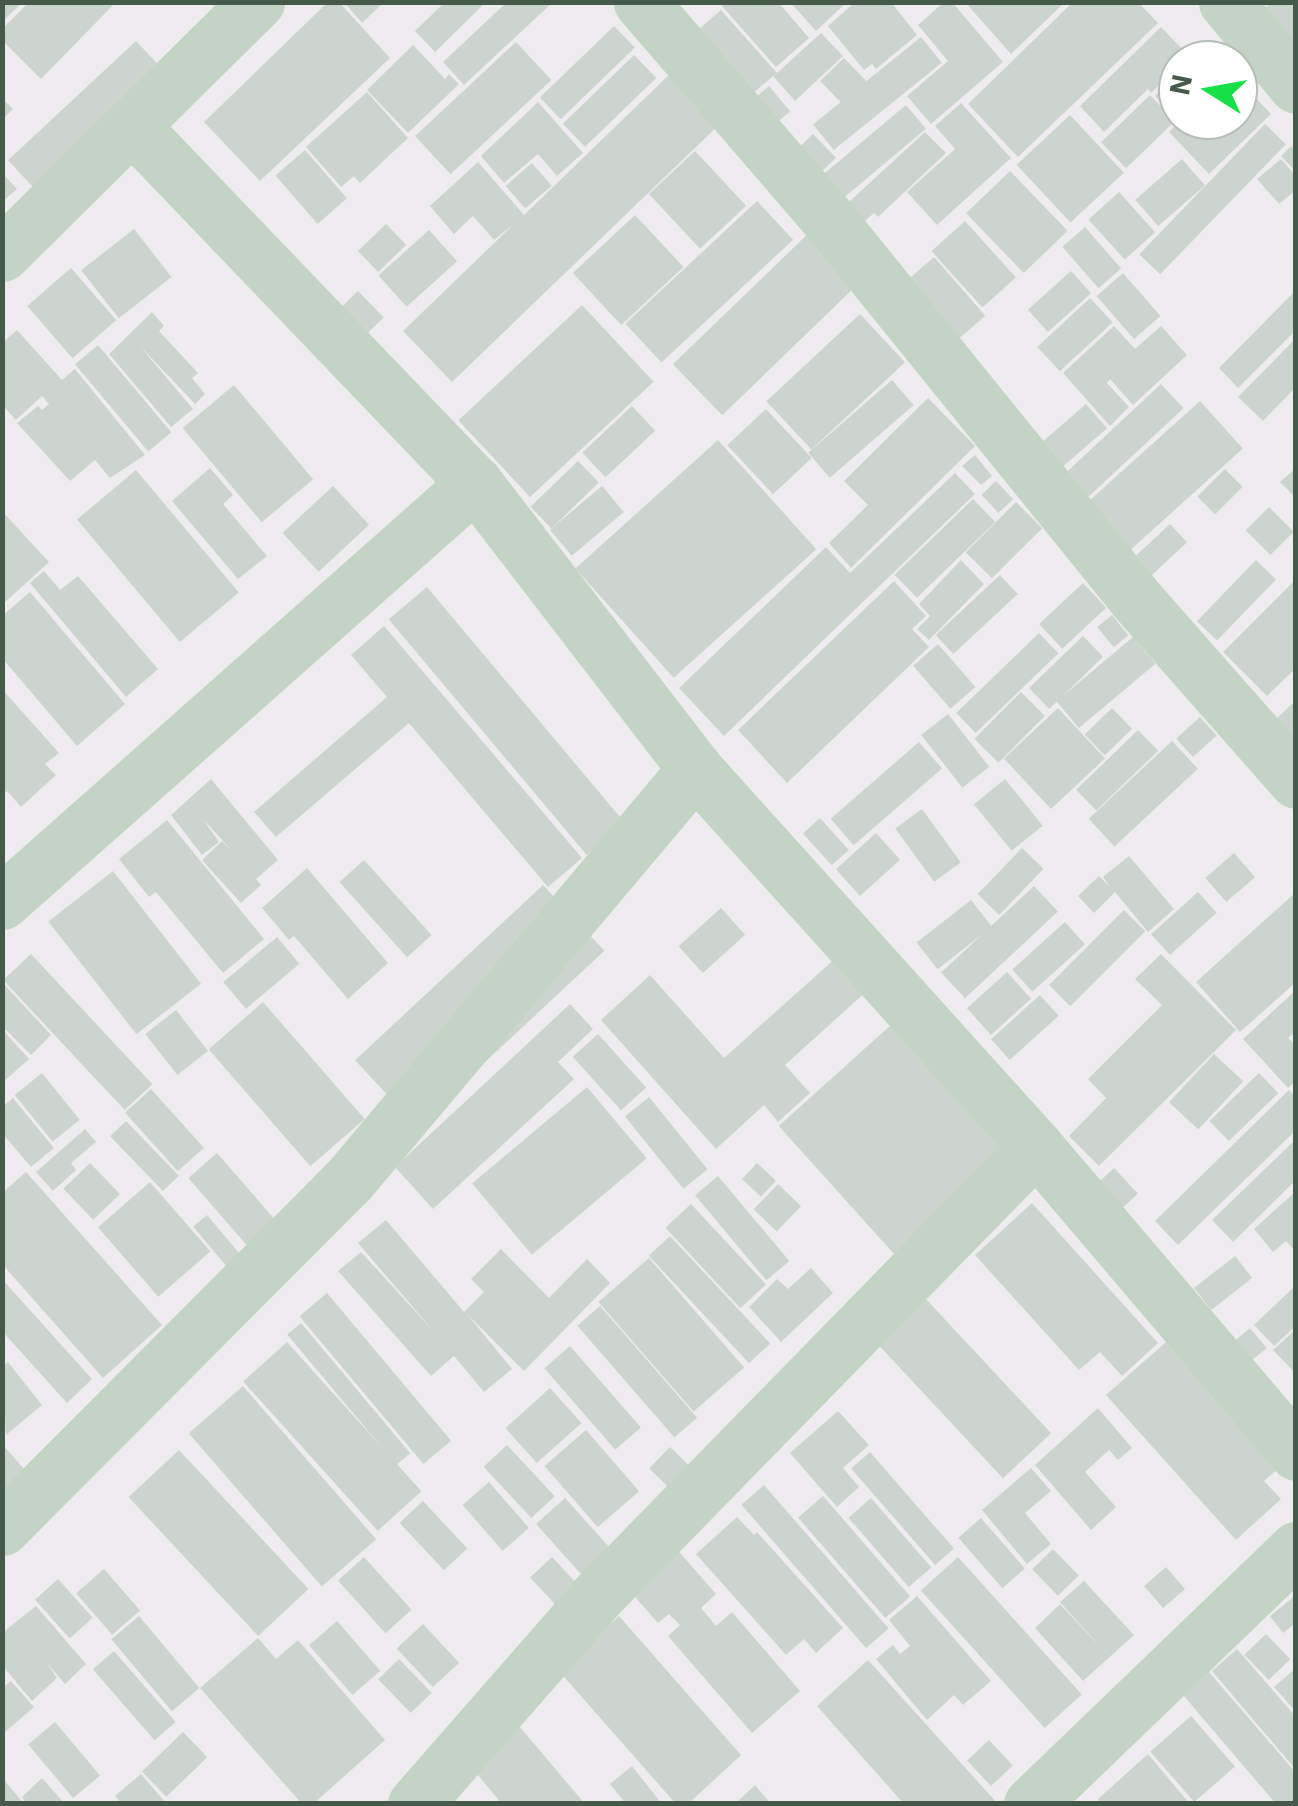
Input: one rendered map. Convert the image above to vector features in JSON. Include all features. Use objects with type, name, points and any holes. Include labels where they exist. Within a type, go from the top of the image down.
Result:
[{"type":"street","points":[[641,2],[829,220],[1134,597],[1296,781]]},
{"type":"street","points":[[1226,2],[1296,86]]},
{"type":"street","points":[[2,254],[134,128],[224,14]]},
{"type":"street","points":[[134,128],[476,483],[695,768],[1036,1147],[1296,1452]]},
{"type":"street","points":[[2,902],[476,483]]},
{"type":"street","points":[[2,1528],[348,1180],[695,768]]},
{"type":"street","points":[[415,1804],[597,1596],[1036,1147]]},
{"type":"street","points":[[1031,1804],[1296,1549]]},
{"type":"building","points":[[2,2],[23,2],[2,22]]},
{"type":"building","points":[[29,2],[116,2],[41,79],[2,40],[2,29]]},
{"type":"building","points":[[328,2],[339,2],[390,58],[260,181],[204,122]]},
{"type":"building","points":[[344,2],[384,2],[362,23]]},
{"type":"building","points":[[445,2],[486,2],[435,52],[415,31]]},
{"type":"building","points":[[507,2],[553,2],[464,85],[443,62]]},
{"type":"building","points":[[727,2],[778,2],[809,38],[776,67],[722,6]]},
{"type":"building","points":[[790,2],[847,2],[816,31]]},
{"type":"building","points":[[855,2],[891,2],[917,35],[876,69],[872,64],[864,70],[828,26]]},
{"type":"building","points":[[944,2],[952,2],[1003,62],[931,124],[907,96],[948,61],[918,25]]},
{"type":"building","points":[[965,2],[1065,2],[1011,54]]},
{"type":"building","points":[[1073,2],[1138,2],[1158,23],[1018,157],[968,104]]},
{"type":"building","points":[[1271,2],[1296,2],[1296,50],[1260,13]]},
{"type":"building","points":[[721,10],[777,73],[821,33],[843,56],[795,101],[773,76],[737,107],[682,44]]},
{"type":"building","points":[[614,26],[635,48],[561,119],[540,98]]},
{"type":"building","points":[[1161,27],[1174,40],[1158,40],[1158,86],[1151,93],[1148,89],[1104,132],[1080,106]]},
{"type":"building","points":[[921,37],[942,63],[834,150],[813,124]]},
{"type":"building","points":[[136,41],[169,76],[41,195],[8,160]]},
{"type":"building","points":[[516,42],[551,80],[451,174],[415,136]]},
{"type":"building","points":[[413,45],[445,79],[449,74],[459,84],[408,133],[367,90]]},
{"type":"building","points":[[634,55],[656,78],[585,147],[563,124]]},
{"type":"building","points":[[844,58],[867,82],[843,105],[820,81]]},
{"type":"building","points":[[674,70],[723,121],[452,382],[403,331],[515,223],[494,240],[473,216],[454,234],[430,206],[478,162],[524,215]]},
{"type":"building","points":[[769,86],[790,111],[763,134],[742,108]]},
{"type":"building","points":[[367,92],[408,138],[360,183],[354,176],[341,187],[306,147]]},
{"type":"building","points":[[1150,95],[1158,103],[1158,137],[1126,168],[1101,142]]},
{"type":"building","points":[[2,98],[13,109],[2,120]]},
{"type":"building","points":[[1258,100],[1271,114],[1258,127]]},
{"type":"building","points":[[538,102],[583,153],[557,176],[538,154],[504,183],[481,156]]},
{"type":"building","points":[[961,103],[1011,158],[937,225],[907,192],[955,149],[935,126]]},
{"type":"building","points":[[906,105],[926,129],[833,207],[813,183]]},
{"type":"building","points":[[1070,115],[1124,173],[1070,223],[1017,165]]},
{"type":"building","points":[[1265,124],[1286,144],[1160,274],[1139,254],[1250,140],[1258,140],[1258,131]]},
{"type":"building","points":[[925,132],[946,153],[878,217],[874,213],[853,231],[837,213]]},
{"type":"building","points":[[813,134],[836,158],[809,184],[786,160]]},
{"type":"building","points":[[1177,140],[1244,140],[1209,174]]},
{"type":"building","points":[[1291,146],[1296,151],[1296,172],[1281,156]]},
{"type":"building","points":[[305,150],[347,198],[318,224],[276,176]]},
{"type":"building","points":[[695,151],[746,206],[700,249],[649,194]]},
{"type":"building","points":[[1182,159],[1205,185],[1158,226],[1135,200]]},
{"type":"building","points":[[1281,159],[1296,176],[1296,190],[1279,204],[1257,179]]},
{"type":"building","points":[[532,163],[552,186],[525,209],[506,186]]},
{"type":"building","points":[[1010,171],[1068,231],[1024,273],[966,213]]},
{"type":"building","points":[[2,173],[17,189],[2,202]]},
{"type":"building","points":[[1119,192],[1155,232],[1125,260],[1089,219]]},
{"type":"building","points":[[757,201],[793,240],[662,363],[625,324]]},
{"type":"building","points":[[635,215],[683,267],[621,325],[573,273]]},
{"type":"building","points":[[965,221],[1016,277],[982,308],[932,251]]},
{"type":"building","points":[[386,224],[406,245],[378,272],[358,251]]},
{"type":"building","points":[[816,226],[865,277],[722,415],[673,364]]},
{"type":"building","points":[[1085,227],[1121,269],[1098,288],[1062,247]]},
{"type":"building","points":[[134,229],[172,277],[119,318],[81,270]]},
{"type":"building","points":[[429,230],[457,261],[407,307],[378,276]]},
{"type":"building","points":[[934,257],[985,316],[942,353],[891,294]]},
{"type":"building","points":[[71,268],[116,320],[72,358],[27,306]]},
{"type":"building","points":[[1071,271],[1091,293],[1048,332],[1028,310]]},
{"type":"building","points":[[1123,273],[1160,316],[1134,339],[1097,296]]},
{"type":"building","points":[[1296,290],[1296,330],[1238,388],[1219,368]]},
{"type":"building","points":[[358,291],[384,318],[350,350],[324,324]]},
{"type":"building","points":[[1090,298],[1113,322],[1060,371],[1037,347]]},
{"type":"building","points":[[582,305],[654,382],[530,497],[458,420]]},
{"type":"building","points":[[152,312],[164,326],[159,331],[198,373],[192,378],[205,394],[195,404],[139,345],[193,409],[171,427],[109,354]]},
{"type":"building","points":[[860,314],[905,362],[811,450],[766,401]]},
{"type":"building","points":[[1114,326],[1135,349],[1161,326],[1187,355],[1133,405],[1110,379],[1107,383],[1129,407],[1110,426],[1063,373]]},
{"type":"building","points":[[17,330],[62,380],[75,369],[145,455],[110,478],[95,460],[70,481],[17,423],[38,406],[42,410],[49,404],[42,396],[16,420],[2,405],[2,343]]},
{"type":"building","points":[[1296,338],[1296,387],[1263,421],[1238,397]]},
{"type":"building","points":[[98,345],[171,432],[148,452],[75,364]]},
{"type":"building","points":[[892,380],[914,405],[830,478],[808,453]]},
{"type":"building","points":[[1161,384],[1184,408],[1077,507],[1055,483]]},
{"type":"building","points":[[234,385],[313,479],[262,522],[183,428]]},
{"type":"building","points":[[928,398],[975,446],[851,568],[829,543],[868,505],[844,481]]},
{"type":"building","points":[[1200,401],[1243,449],[1119,560],[1077,512]]},
{"type":"building","points":[[1086,404],[1107,428],[1050,478],[1029,454]]},
{"type":"building","points":[[632,406],[655,431],[605,477],[582,452]]},
{"type":"building","points":[[766,409],[812,458],[773,494],[727,445]]},
{"type":"building","points":[[718,440],[816,549],[674,678],[575,568]]},
{"type":"building","points":[[975,455],[992,476],[981,485],[962,466]]},
{"type":"building","points":[[578,461],[599,483],[551,528],[531,507]]},
{"type":"building","points":[[210,468],[233,495],[223,504],[267,556],[238,579],[172,501]]},
{"type":"building","points":[[1296,468],[1296,498],[1280,482]]},
{"type":"building","points":[[1225,469],[1243,487],[1215,514],[1197,497]]},
{"type":"building","points":[[136,470],[239,593],[180,642],[77,519]]},
{"type":"building","points":[[955,473],[975,494],[724,736],[679,688],[826,547],[850,573]]},
{"type":"building","points":[[996,481],[1013,499],[998,513],[981,495]]},
{"type":"building","points":[[333,486],[369,525],[319,572],[283,533]]},
{"type":"building","points":[[602,486],[624,512],[572,556],[550,530]]},
{"type":"building","points":[[973,499],[995,522],[917,598],[895,575]]},
{"type":"building","points":[[1016,502],[1042,528],[992,578],[966,552]]},
{"type":"building","points":[[1269,507],[1294,532],[1270,555],[1246,530]]},
{"type":"building","points":[[2,511],[49,562],[2,605]]},
{"type":"building","points":[[1170,524],[1187,542],[1142,585],[1125,566]]},
{"type":"building","points":[[961,560],[984,584],[929,640],[917,629],[930,616],[919,604]]},
{"type":"building","points":[[1256,560],[1276,579],[1217,641],[1197,621]]},
{"type":"building","points":[[44,571],[60,590],[78,576],[158,669],[126,697],[30,583]]},
{"type":"building","points":[[1000,575],[1018,594],[953,654],[936,635]]},
{"type":"building","points":[[1296,579],[1296,668],[1267,696],[1223,652]]},
{"type":"building","points":[[894,581],[926,616],[912,629],[929,647],[787,783],[738,730]]},
{"type":"building","points":[[1083,583],[1106,608],[1062,649],[1039,624]]},
{"type":"building","points":[[427,587],[625,823],[587,855],[389,619]]},
{"type":"building","points":[[30,592],[125,704],[77,746],[2,658],[2,616]]},
{"type":"building","points":[[1112,615],[1128,635],[1114,647],[1097,627]]},
{"type":"building","points":[[384,626],[582,858],[548,887],[409,723],[276,837],[254,812],[387,697],[351,655]]},
{"type":"building","points":[[1039,633],[1058,653],[976,733],[956,713]]},
{"type":"building","points":[[1083,636],[1103,657],[1049,709],[1029,688]]},
{"type":"building","points":[[1133,637],[1155,664],[1079,728],[1056,701]]},
{"type":"building","points":[[938,644],[975,687],[950,709],[913,666]]},
{"type":"building","points":[[2,689],[59,753],[45,764],[56,775],[21,807],[7,791],[2,796]]},
{"type":"building","points":[[1021,692],[1045,716],[998,763],[974,739]]},
{"type":"building","points":[[1296,700],[1296,750],[1271,724]]},
{"type":"building","points":[[1058,708],[1105,758],[1051,809],[1004,758]]},
{"type":"building","points":[[1112,708],[1132,729],[1105,755],[1085,734]]},
{"type":"building","points":[[948,714],[989,767],[962,788],[921,735]]},
{"type":"building","points":[[1200,717],[1217,736],[1193,757],[1176,738]]},
{"type":"building","points":[[1138,730],[1158,751],[1096,811],[1076,790]]},
{"type":"building","points":[[1172,741],[1198,769],[1115,847],[1089,819]]},
{"type":"building","points":[[919,742],[942,768],[854,845],[831,819]]},
{"type":"building","points":[[211,779],[278,860],[256,879],[261,885],[241,903],[202,860],[222,841],[233,852],[203,819],[219,842],[202,855],[171,815]]},
{"type":"building","points":[[1005,779],[1043,826],[1012,851],[974,804]]},
{"type":"building","points":[[922,809],[961,862],[934,882],[895,828]]},
{"type":"building","points":[[820,818],[849,850],[832,865],[803,833]]},
{"type":"building","points":[[167,820],[264,939],[223,973],[156,892],[149,897],[119,859]]},
{"type":"building","points":[[876,833],[900,860],[860,896],[836,869]]},
{"type":"building","points":[[1022,848],[1044,869],[999,915],[978,894]]},
{"type":"building","points":[[1234,853],[1255,877],[1226,902],[1205,878]]},
{"type":"building","points":[[1129,856],[1174,909],[1148,932],[1115,892],[1094,913],[1078,896],[1099,876],[1110,887],[1103,877]]},
{"type":"building","points":[[364,860],[432,935],[407,957],[339,882]]},
{"type":"building","points":[[307,868],[388,963],[348,999],[294,936],[289,940],[262,908]]},
{"type":"building","points":[[113,871],[201,984],[136,1034],[48,921]]},
{"type":"building","points":[[543,885],[604,951],[416,1126],[355,1060]]},
{"type":"building","points":[[1034,886],[1058,912],[965,998],[941,973]]},
{"type":"building","points":[[1198,892],[1217,913],[1170,955],[1151,934]]},
{"type":"building","points":[[1296,892],[1296,982],[1240,1032],[1196,982]]},
{"type":"building","points":[[971,900],[992,927],[938,969],[917,942]]},
{"type":"building","points":[[721,908],[745,935],[703,973],[679,946]]},
{"type":"building","points":[[1124,910],[1145,931],[1070,1006],[1049,985]]},
{"type":"building","points":[[1065,922],[1085,944],[1032,992],[1012,970]]},
{"type":"building","points":[[277,937],[299,964],[246,1009],[223,982]]},
{"type":"building","points":[[31,954],[152,1084],[125,1110],[3,980]]},
{"type":"building","points":[[1161,954],[1236,1030],[1099,1166],[1069,1136],[1106,1098],[1088,1079],[1162,1005],[1135,979]]},
{"type":"building","points":[[838,956],[868,990],[785,1065],[810,1093],[778,1122],[764,1105],[716,1149],[601,1020],[650,975],[724,1058]]},
{"type":"building","points":[[1007,972],[1031,999],[991,1035],[967,1008]]},
{"type":"building","points":[[2,982],[51,1035],[31,1055],[2,1026]]},
{"type":"building","points":[[1296,990],[1296,1031],[1288,1038],[1296,1046],[1296,1081],[1288,1088],[1243,1039]]},
{"type":"building","points":[[1040,995],[1059,1016],[1010,1060],[991,1039]]},
{"type":"building","points":[[263,1002],[365,1119],[310,1166],[209,1049]]},
{"type":"building","points":[[570,1004],[593,1029],[558,1062],[574,1079],[433,1209],[395,1167]]},
{"type":"building","points":[[176,1010],[208,1051],[177,1075],[145,1034]]},
{"type":"building","points":[[891,1025],[1010,1157],[898,1258],[779,1126]]},
{"type":"building","points":[[2,1029],[29,1059],[2,1083]]},
{"type":"building","points":[[598,1034],[646,1088],[621,1110],[573,1057]]},
{"type":"building","points":[[1214,1054],[1243,1081],[1198,1130],[1169,1102]]},
{"type":"building","points":[[42,1073],[80,1120],[53,1142],[15,1095]]},
{"type":"building","points":[[1259,1073],[1278,1093],[1229,1141],[1209,1121]]},
{"type":"building","points":[[587,1087],[647,1158],[532,1255],[472,1183]]},
{"type":"building","points":[[151,1089],[204,1148],[178,1171],[125,1112]]},
{"type":"building","points":[[1289,1090],[1296,1097],[1296,1130],[1178,1245],[1155,1221]]},
{"type":"building","points":[[649,1097],[708,1169],[683,1189],[625,1117]]},
{"type":"building","points":[[13,1098],[54,1148],[31,1167],[2,1133],[2,1107]]},
{"type":"building","points":[[126,1121],[179,1176],[163,1191],[110,1136]]},
{"type":"building","points":[[85,1129],[96,1142],[71,1163],[76,1170],[53,1191],[36,1172]]},
{"type":"building","points":[[1296,1139],[1296,1180],[1233,1242],[1212,1220]]},
{"type":"building","points":[[217,1153],[281,1227],[253,1252],[188,1178]]},
{"type":"building","points":[[90,1163],[120,1194],[93,1220],[63,1189]]},
{"type":"building","points":[[757,1163],[776,1181],[761,1197],[742,1179]]},
{"type":"building","points":[[1114,1168],[1138,1194],[1123,1208],[1099,1182]]},
{"type":"building","points":[[26,1172],[162,1325],[103,1378],[2,1264],[2,1193]]},
{"type":"building","points":[[718,1176],[789,1261],[766,1280],[695,1195]]},
{"type":"building","points":[[150,1182],[210,1251],[158,1297],[98,1227]]},
{"type":"building","points":[[778,1184],[801,1206],[777,1231],[754,1209]]},
{"type":"building","points":[[1296,1191],[1296,1252],[1286,1241],[1273,1252],[1254,1229]]},
{"type":"building","points":[[1032,1203],[1158,1343],[1122,1376],[1100,1352],[1079,1370],[975,1255]]},
{"type":"building","points":[[691,1204],[766,1284],[740,1308],[665,1228]]},
{"type":"building","points":[[207,1215],[241,1256],[227,1267],[193,1227]]},
{"type":"building","points":[[386,1220],[464,1312],[484,1292],[471,1279],[501,1249],[549,1298],[587,1259],[610,1283],[524,1371],[467,1314],[512,1369],[484,1392],[454,1356],[431,1376],[338,1271],[361,1252],[436,1334],[358,1243]]},
{"type":"building","points":[[670,1236],[770,1344],[749,1363],[649,1256]]},
{"type":"building","points":[[1235,1256],[1252,1278],[1211,1310],[1194,1288]]},
{"type":"building","points":[[649,1258],[744,1367],[694,1411],[598,1302]]},
{"type":"building","points":[[811,1268],[833,1293],[781,1342],[749,1307],[777,1279],[788,1289]]},
{"type":"building","points":[[2,1279],[92,1379],[67,1403],[2,1331]]},
{"type":"building","points":[[1296,1285],[1296,1326],[1274,1346],[1254,1325]]},
{"type":"building","points":[[327,1293],[451,1441],[423,1464],[299,1316]]},
{"type":"building","points":[[925,1298],[1051,1433],[1003,1478],[877,1343]]},
{"type":"building","points":[[600,1306],[697,1418],[674,1437],[577,1326]]},
{"type":"building","points":[[301,1323],[410,1453],[396,1465],[287,1335]]},
{"type":"building","points":[[1250,1328],[1267,1348],[1251,1361],[1235,1341]]},
{"type":"building","points":[[1296,1329],[1296,1374],[1273,1350]]},
{"type":"building","points":[[287,1342],[421,1491],[378,1531],[243,1381]]},
{"type":"building","points":[[1166,1342],[1279,1468],[1264,1481],[1281,1499],[1236,1540],[1106,1395]]},
{"type":"building","points":[[570,1346],[641,1428],[615,1450],[544,1368]]},
{"type":"building","points":[[8,1362],[42,1405],[6,1435],[2,1367]]},
{"type":"building","points":[[243,1386],[376,1539],[322,1586],[189,1433]]},
{"type":"building","points":[[550,1388],[581,1423],[537,1463],[505,1428]]},
{"type":"building","points":[[1098,1408],[1132,1448],[1118,1460],[1109,1450],[1085,1472],[1116,1507],[1091,1530],[1035,1465]]},
{"type":"building","points":[[838,1411],[869,1445],[843,1468],[859,1487],[837,1507],[790,1453]]},
{"type":"building","points":[[586,1430],[639,1491],[598,1527],[544,1466]]},
{"type":"building","points":[[2,1444],[25,1470],[2,1491]]},
{"type":"building","points":[[507,1445],[555,1496],[531,1518],[484,1467]]},
{"type":"building","points":[[670,1447],[700,1476],[679,1498],[649,1469]]},
{"type":"building","points":[[179,1450],[309,1589],[258,1636],[129,1497]]},
{"type":"building","points":[[870,1452],[954,1549],[935,1565],[851,1468]]},
{"type":"building","points":[[1031,1468],[1051,1491],[1025,1513],[1051,1544],[1027,1564],[982,1510]]},
{"type":"building","points":[[489,1482],[529,1528],[503,1551],[463,1505]]},
{"type":"building","points":[[764,1485],[889,1628],[866,1648],[741,1505]]},
{"type":"building","points":[[823,1496],[910,1596],[885,1618],[798,1518]]},
{"type":"building","points":[[565,1498],[621,1560],[592,1587],[536,1524]]},
{"type":"building","points":[[871,1498],[931,1567],[909,1587],[848,1518]]},
{"type":"building","points":[[423,1501],[467,1549],[444,1570],[400,1523]]},
{"type":"building","points":[[737,1517],[754,1535],[757,1532],[843,1628],[816,1653],[804,1639],[786,1655],[696,1554]]},
{"type":"building","points":[[981,1518],[1025,1569],[1002,1588],[958,1538]]},
{"type":"building","points":[[675,1547],[716,1594],[701,1608],[716,1626],[732,1612],[800,1691],[752,1733],[668,1636],[680,1625],[669,1614],[658,1623],[628,1589]]},
{"type":"building","points":[[1053,1549],[1079,1576],[1058,1596],[1032,1569]]},
{"type":"building","points":[[364,1557],[412,1610],[385,1633],[338,1580]]},
{"type":"building","points":[[552,1557],[587,1595],[566,1615],[530,1577]]},
{"type":"building","points":[[958,1557],[1082,1694],[1045,1728],[921,1590]]},
{"type":"building","points":[[1166,1567],[1185,1589],[1163,1608],[1144,1586]]},
{"type":"building","points":[[104,1569],[140,1611],[112,1635],[76,1593]]},
{"type":"building","points":[[58,1579],[93,1618],[70,1638],[35,1600]]},
{"type":"building","points":[[1084,1581],[1134,1635],[1083,1681],[1035,1628],[1060,1604],[1104,1651],[1060,1602]]},
{"type":"building","points":[[1296,1595],[1296,1623],[1283,1633],[1270,1616]]},
{"type":"building","points":[[917,1596],[991,1681],[963,1705],[954,1695],[927,1720],[876,1659],[893,1645],[900,1654],[910,1646],[889,1620]]},
{"type":"building","points":[[36,1606],[86,1664],[65,1684],[46,1662],[57,1678],[32,1701],[2,1665],[2,1633]]},
{"type":"building","points":[[139,1616],[199,1688],[172,1711],[111,1639]]},
{"type":"building","points":[[619,1616],[741,1755],[688,1804],[676,1804],[558,1670]]},
{"type":"building","points":[[337,1621],[380,1671],[352,1695],[309,1645]]},
{"type":"building","points":[[423,1624],[459,1663],[433,1687],[397,1649]]},
{"type":"building","points":[[1266,1634],[1290,1659],[1269,1680],[1244,1655]]},
{"type":"building","points":[[258,1638],[276,1659],[298,1640],[385,1740],[313,1804],[302,1804],[200,1688]]},
{"type":"building","points":[[1237,1649],[1296,1717],[1296,1770],[1212,1671]]},
{"type":"building","points":[[114,1651],[176,1722],[155,1740],[93,1669]]},
{"type":"building","points":[[399,1659],[432,1693],[411,1713],[378,1679]]},
{"type":"building","points":[[868,1660],[998,1804],[904,1804],[817,1706]]},
{"type":"building","points":[[1296,1668],[1296,1712],[1274,1687]]},
{"type":"building","points":[[1209,1672],[1296,1773],[1296,1804],[1276,1804],[1183,1695]]},
{"type":"building","points":[[11,1681],[34,1707],[5,1732],[2,1688]]},
{"type":"building","points":[[1191,1716],[1235,1767],[1194,1802],[1150,1751]]},
{"type":"building","points":[[55,1722],[100,1776],[73,1798],[28,1744]]},
{"type":"building","points":[[520,1727],[585,1804],[502,1804],[472,1768]]},
{"type":"building","points":[[183,1732],[207,1757],[166,1797],[142,1772]]},
{"type":"building","points":[[989,1740],[1013,1766],[991,1786],[967,1760]]},
{"type":"building","points":[[1148,1754],[1190,1804],[1101,1804],[1098,1799]]},
{"type":"building","points":[[632,1766],[662,1804],[626,1804],[610,1784]]},
{"type":"building","points":[[141,1774],[167,1804],[122,1804],[115,1796]]},
{"type":"building","points":[[2,1777],[24,1804],[2,1804]]},
{"type":"building","points":[[42,1778],[65,1804],[27,1804],[22,1797]]},
{"type":"building","points":[[755,1785],[771,1804],[735,1804]]}]
